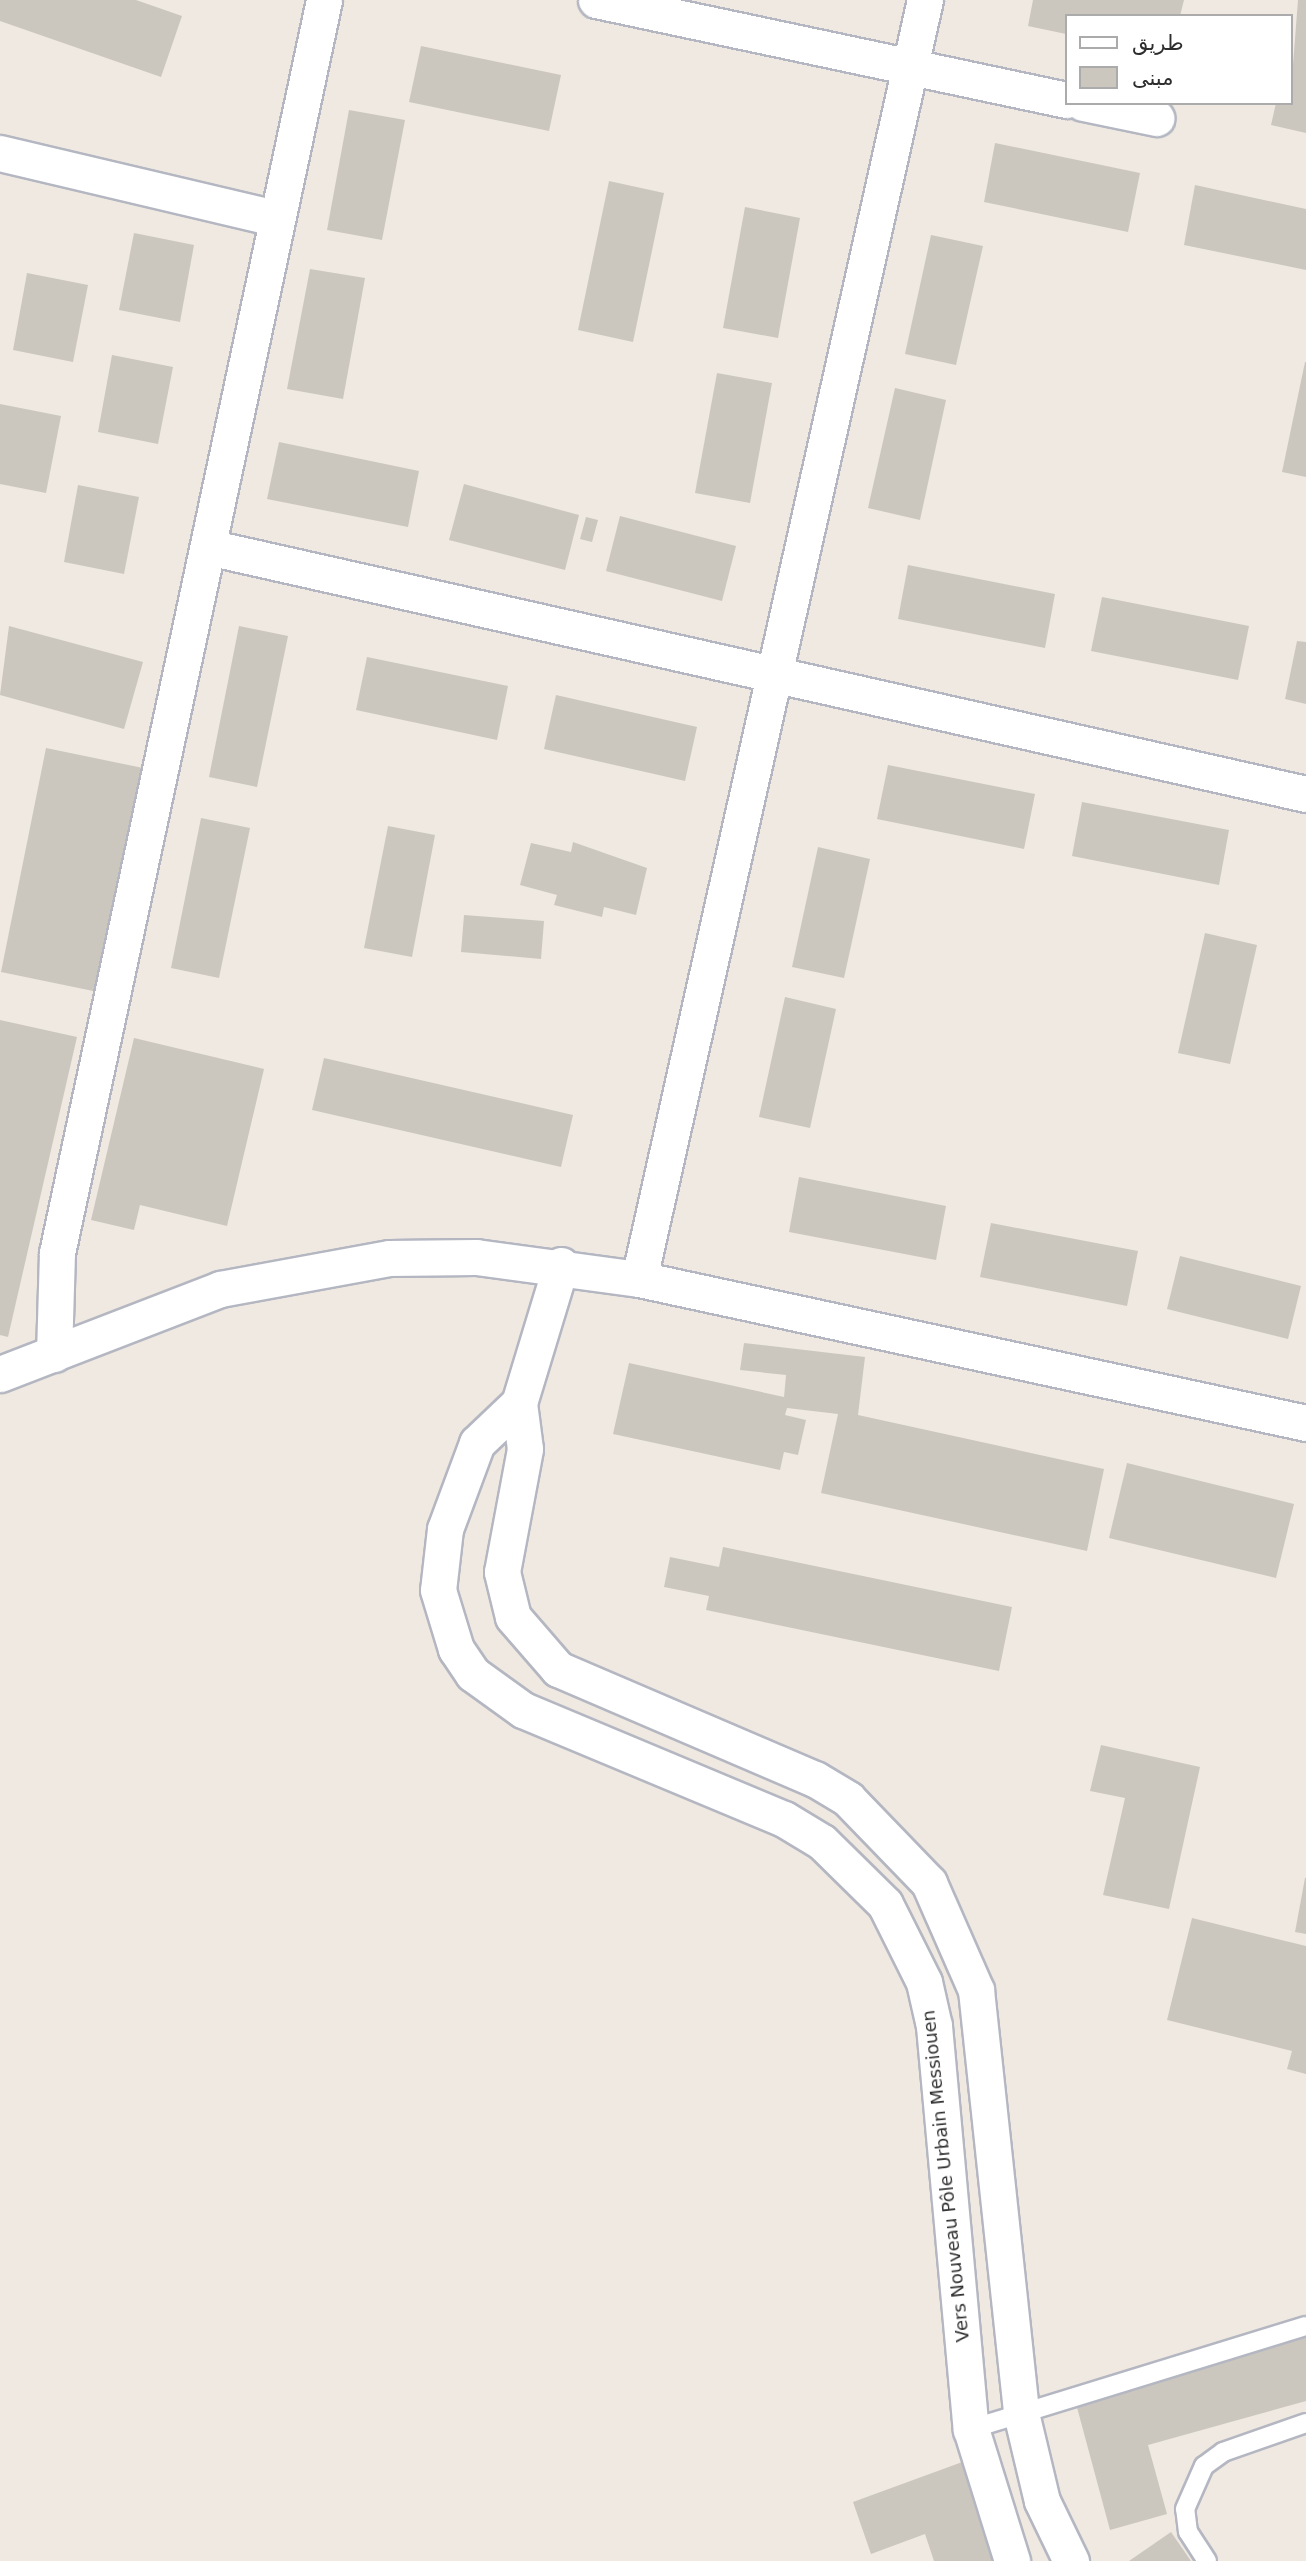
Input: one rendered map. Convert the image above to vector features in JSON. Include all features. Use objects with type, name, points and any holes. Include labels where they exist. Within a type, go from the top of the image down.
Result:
[{"type":"street","points":[[54,1354],[57,1253],[208,547],[275,218],[324,0]]},
{"type":"street","points":[[596,0],[1064,100]]},
{"type":"street","points":[[639,1279],[925,0]]},
{"type":"street","points":[[1093,105],[1156,118]]},
{"type":"street","points":[[0,153],[275,218]]},
{"type":"street","points":[[208,547],[1306,794]]},
{"type":"street","points":[[0,1374],[220,1289],[304,1269],[389,1258],[561,1265],[639,1279],[1306,1423]]},
{"type":"street","name":"Vers Nouveau Pôle Urbain Messiouen","points":[[561,1265],[519,1403],[525,1449],[502,1572],[513,1616],[540,1654],[578,1680],[815,1779],[848,1799],[905,1852],[949,1917],[983,2029],[1021,2413],[1042,2501],[1071,2561]]},
{"type":"street","name":"Vers Nouveau Pôle Urbain Messiouen","points":[[519,1403],[477,1443],[445,1529],[438,1590],[456,1649],[481,1681],[523,1710],[785,1819],[822,1842],[885,1904],[920,1972],[934,2026],[971,2429],[1012,2561]]},
{"type":"lane","points":[[971,2429],[1306,2326]]},
{"type":"lane","points":[[1207,2561],[1188,2532],[1185,2509],[1204,2466],[1223,2452],[1306,2423]]},
{"type":"building","points":[[0,0],[136,0],[182,16],[161,77],[0,21]]},
{"type":"building","points":[[1033,0],[1184,0],[1180,14],[1064,14],[1064,34],[1028,26]]},
{"type":"building","points":[[1298,0],[1306,0],[1306,133],[1271,125],[1276,105],[1292,105]]},
{"type":"building","points":[[421,46],[561,75],[549,131],[409,102]]},
{"type":"building","points":[[349,110],[405,120],[382,240],[327,230]]},
{"type":"building","points":[[995,143],[1140,173],[1128,232],[984,202]]},
{"type":"building","points":[[609,181],[664,193],[633,342],[578,330]]},
{"type":"building","points":[[1195,185],[1306,209],[1306,270],[1184,245]]},
{"type":"building","points":[[745,207],[800,218],[778,338],[723,328]]},
{"type":"building","points":[[134,233],[194,245],[180,322],[119,310]]},
{"type":"building","points":[[931,235],[983,246],[956,365],[905,354]]},
{"type":"building","points":[[310,269],[365,278],[343,399],[287,389]]},
{"type":"building","points":[[27,273],[88,285],[73,362],[13,350]]},
{"type":"building","points":[[112,355],[173,367],[158,444],[98,432]]},
{"type":"building","points":[[1306,362],[1306,477],[1282,472]]},
{"type":"building","points":[[717,373],[772,383],[750,503],[695,493]]},
{"type":"building","points":[[895,388],[946,400],[920,520],[868,508]]},
{"type":"building","points":[[0,404],[61,416],[46,493],[0,484]]},
{"type":"building","points":[[279,442],[419,471],[408,527],[267,499]]},
{"type":"building","points":[[464,484],[579,515],[565,570],[449,540]]},
{"type":"building","points":[[78,485],[139,497],[124,574],[64,562]]},
{"type":"building","points":[[620,516],[736,546],[722,601],[606,571]]},
{"type":"building","points":[[586,517],[598,520],[592,542],[580,539]]},
{"type":"building","points":[[908,565],[1055,594],[1045,648],[898,619]]},
{"type":"building","points":[[1102,597],[1249,626],[1238,680],[1091,651]]},
{"type":"building","points":[[9,626],[143,662],[124,729],[0,695]]},
{"type":"building","points":[[239,626],[288,636],[257,787],[209,777]]},
{"type":"building","points":[[1297,641],[1306,642],[1306,704],[1285,699]]},
{"type":"building","points":[[367,657],[508,686],[497,740],[356,710]]},
{"type":"building","points":[[556,695],[697,727],[685,781],[544,749]]},
{"type":"building","points":[[46,748],[143,768],[98,992],[1,972]]},
{"type":"building","points":[[888,765],[1035,794],[1024,849],[877,819]]},
{"type":"building","points":[[1082,802],[1229,830],[1219,885],[1072,856]]},
{"type":"building","points":[[201,818],[250,828],[219,978],[171,968]]},
{"type":"building","points":[[388,826],[435,835],[412,957],[364,948]]},
{"type":"building","points":[[573,842],[647,868],[636,915],[604,907],[602,917],[554,905],[557,895],[520,885],[531,843],[571,852]]},
{"type":"building","points":[[818,847],[870,859],[844,978],[792,967]]},
{"type":"building","points":[[464,915],[544,921],[541,959],[461,952]]},
{"type":"building","points":[[1205,933],[1257,945],[1230,1064],[1178,1053]]},
{"type":"building","points":[[785,997],[836,1009],[810,1128],[759,1117]]},
{"type":"building","points":[[0,1020],[77,1037],[8,1337],[0,1335]]},
{"type":"building","points":[[134,1038],[264,1069],[227,1226],[140,1205],[134,1230],[91,1220]]},
{"type":"building","points":[[324,1058],[573,1115],[561,1167],[312,1110]]},
{"type":"building","points":[[799,1177],[946,1206],[936,1260],[789,1232]]},
{"type":"building","points":[[991,1223],[1138,1251],[1127,1306],[980,1277]]},
{"type":"building","points":[[1180,1256],[1301,1286],[1288,1339],[1167,1309]]},
{"type":"building","points":[[744,1343],[865,1357],[858,1415],[1104,1469],[1087,1551],[821,1493],[838,1414],[787,1408],[785,1415],[806,1420],[798,1455],[784,1452],[780,1470],[613,1434],[629,1363],[784,1397],[786,1375],[740,1370]]},
{"type":"building","points":[[1127,1463],[1294,1504],[1276,1578],[1109,1538]]},
{"type":"building","points":[[723,1547],[1012,1607],[999,1671],[706,1610],[709,1596],[664,1587],[670,1557],[719,1567]]},
{"type":"building","points":[[1101,1745],[1200,1767],[1169,1909],[1103,1895],[1125,1798],[1090,1791]]},
{"type":"building","points":[[1306,1878],[1306,1934],[1295,1932]]},
{"type":"building","points":[[1192,1918],[1306,1946],[1306,2074],[1287,2069],[1292,2051],[1167,2020]]},
{"type":"building","points":[[1306,2335],[1306,2401],[1148,2445],[1167,2514],[1110,2530],[1075,2400]]},
{"type":"building","points":[[965,2461],[1002,2561],[934,2561],[925,2534],[871,2554],[853,2502]]},
{"type":"building","points":[[1171,2532],[1191,2561],[1129,2561]]}]
